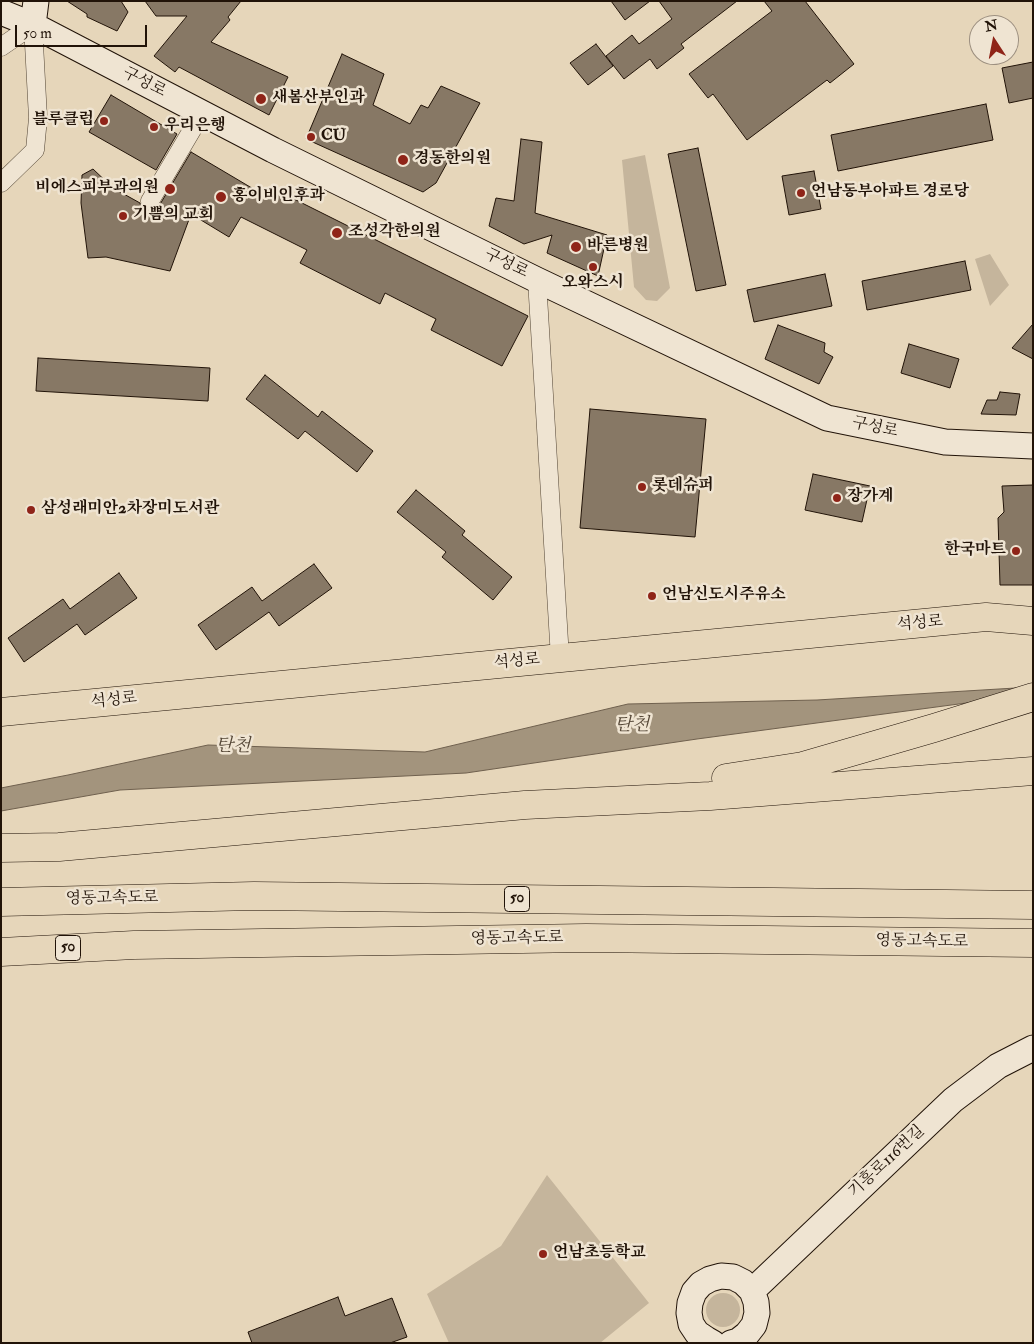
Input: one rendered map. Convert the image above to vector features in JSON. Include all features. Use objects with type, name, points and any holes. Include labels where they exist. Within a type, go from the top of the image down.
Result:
[{"type":"highway","points":[[986,617],[1033,612]]},
{"type":"highway","name":"석성로","points":[[1,712],[986,617],[1033,621]]},
{"type":"highway","points":[[525,805],[610,784],[713,780],[803,766],[934,728],[1033,696]]},
{"type":"highway","points":[[1,848],[59,847],[525,805],[710,796],[1033,771]]},
{"type":"highway","name":"영동고속도로","points":[[1,902],[254,896],[1033,905]]},
{"type":"highway","name":"영동고속도로","points":[[1,952],[134,945],[586,938],[1033,943]]},
{"type":"main road","name":"구성로","points":[[1,12],[34,13],[202,113],[273,150],[537,280],[827,418],[945,442],[1033,446]]},
{"type":"main road","name":"기흥로116번길","points":[[752,1291],[953,1100],[998,1066],[1033,1048]]},
{"type":"main road","points":[[698,1339],[691,1324],[689,1313],[690,1302],[694,1292],[700,1284],[710,1278],[721,1276],[733,1277],[743,1282],[752,1291],[757,1313],[754,1325],[747,1334],[738,1341],[731,1343]]},
{"type":"street","points":[[1,47],[34,13]]},
{"type":"street","points":[[1,183],[35,150],[38,118],[34,13]]},
{"type":"street","points":[[150,202],[202,113]]},
{"type":"street","points":[[537,280],[560,658]]},
{"type":"shaded area","points":[[645,155],[670,288],[657,301],[646,300],[634,287],[622,160]]},
{"type":"shaded area","points":[[990,254],[1009,285],[990,306],[975,259]]},
{"type":"shaded area","points":[[547,1175],[649,1303],[600,1343],[449,1343],[427,1294],[501,1246]]},
{"type":"shaded area","points":[[723,1293],[735,1298],[740,1310],[735,1322],[723,1327],[711,1322],[706,1310],[711,1298]]},
{"type":"water","name":"탄천","points":[[1032,687],[1011,697],[697,739],[466,773],[120,790],[1,811],[1,788],[208,745],[425,752],[628,704],[817,700]]},
{"type":"building","points":[[67,1],[121,1],[128,12],[117,31],[87,17],[87,14]]},
{"type":"building","points":[[145,1],[241,1],[228,17],[230,20],[211,42],[288,77],[269,115],[179,67],[175,72],[154,56],[187,16],[156,16]]},
{"type":"building","points":[[611,1],[650,1],[625,20]]},
{"type":"building","points":[[659,1],[737,1],[681,44],[684,48],[657,69],[650,59],[624,79],[606,56],[632,35],[639,44],[672,19]]},
{"type":"building","points":[[764,1],[805,1],[854,64],[830,83],[827,80],[747,140],[713,94],[708,98],[689,74],[772,11]]},
{"type":"building","points":[[596,44],[613,66],[588,85],[570,63]]},
{"type":"building","points":[[342,54],[384,74],[373,105],[410,124],[421,105],[428,108],[441,86],[480,103],[436,183],[423,192],[306,139]]},
{"type":"building","points":[[1033,62],[1033,98],[1009,103],[1002,68]]},
{"type":"building","points":[[111,95],[177,134],[156,170],[89,132]]},
{"type":"building","points":[[986,104],[993,140],[838,171],[831,135]]},
{"type":"building","points":[[521,139],[542,142],[535,213],[607,235],[598,276],[547,253],[552,235],[524,244],[489,226],[496,198],[514,201]]},
{"type":"building","points":[[698,148],[726,285],[696,291],[668,154]]},
{"type":"building","points":[[191,152],[267,197],[272,188],[528,316],[502,366],[431,330],[436,319],[385,293],[380,304],[300,263],[307,250],[241,217],[229,237],[191,214],[170,271],[106,257],[88,258],[81,203],[82,175],[93,169],[113,188],[140,203],[144,210],[149,212],[155,211]]},
{"type":"building","name":"언남동부아파트 경로당","points":[[814,171],[821,209],[789,215],[782,176]]},
{"type":"building","points":[[965,261],[971,290],[867,310],[862,281]]},
{"type":"building","points":[[825,274],[832,306],[754,322],[747,290]]},
{"type":"building","points":[[1033,324],[1033,359],[1012,348]]},
{"type":"building","points":[[778,325],[825,343],[824,352],[833,357],[819,384],[765,359]]},
{"type":"building","points":[[909,344],[959,359],[950,388],[901,373]]},
{"type":"building","points":[[38,358],[210,368],[208,401],[36,391]]},
{"type":"building","points":[[265,375],[318,417],[322,411],[373,451],[357,472],[305,431],[298,439],[246,399]]},
{"type":"building","points":[[1000,392],[1020,394],[1016,415],[981,414],[987,400],[997,400]]},
{"type":"building","name":"롯데슈퍼","points":[[590,409],[706,419],[695,537],[580,528]]},
{"type":"building","name":"장가계","points":[[813,474],[870,486],[862,522],[805,510]]},
{"type":"building","name":"한국마트","points":[[1033,485],[1033,585],[1000,585],[998,518],[1004,512],[1002,486]]},
{"type":"building","points":[[416,490],[465,531],[462,535],[512,577],[493,600],[442,557],[446,552],[397,512]]},
{"type":"building","points":[[314,564],[332,588],[279,626],[269,612],[216,650],[198,625],[252,587],[262,601]]},
{"type":"building","points":[[119,573],[137,598],[85,635],[77,624],[24,662],[8,638],[63,599],[70,609]]},
{"type":"building","points":[[338,1297],[345,1316],[392,1298],[407,1337],[390,1343],[252,1343],[248,1332]]},
{"type":"place","name":"새봄산부인과","points":[[261,99]]},
{"type":"place","name":"블루클럽","points":[[104,121]]},
{"type":"place","name":"우리은행","points":[[154,127]]},
{"type":"place","name":"CU","points":[[311,137]]},
{"type":"place","name":"경동한의원","points":[[403,160]]},
{"type":"place","name":"비에스피부과의원","points":[[170,189]]},
{"type":"place","name":"언남동부아파트 경로당","points":[[801,193]]},
{"type":"place","name":"홍이비인후과","points":[[221,197]]},
{"type":"place","name":"기쁨의 교회","points":[[123,216]]},
{"type":"place","name":"조성각한의원","points":[[337,233]]},
{"type":"place","name":"바른병원","points":[[576,247]]},
{"type":"place","name":"오와스시","points":[[593,267]]},
{"type":"place","name":"롯데슈퍼","points":[[642,487]]},
{"type":"place","name":"장가계","points":[[837,498]]},
{"type":"place","name":"삼성래미안2차장미도서관","points":[[31,510]]},
{"type":"place","name":"한국마트","points":[[1016,551]]},
{"type":"place","name":"언남신도시주유소","points":[[652,596]]},
{"type":"place","name":"언남초등학교","points":[[543,1254]]}]
